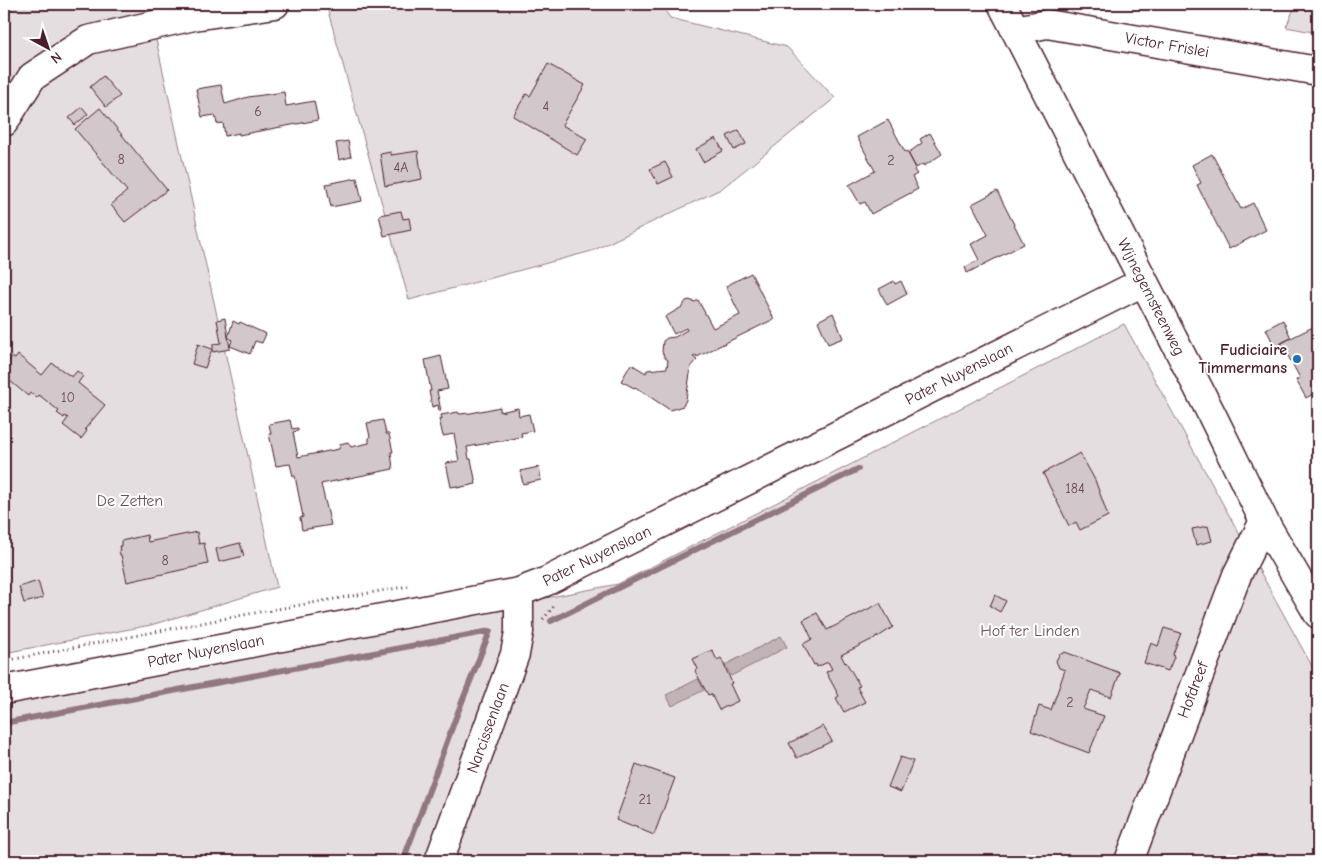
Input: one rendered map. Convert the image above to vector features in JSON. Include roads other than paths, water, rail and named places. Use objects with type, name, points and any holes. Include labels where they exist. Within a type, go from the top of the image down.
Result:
[{"type":"street","points":[[4,122],[32,78],[88,40],[194,16],[275,4]]},
{"type":"street","name":"Wijnegemsteenweg","points":[[1002,4],[1212,415],[1264,522],[1318,614]]},
{"type":"street","name":"Victor Frislei","points":[[1015,30],[1047,24],[1318,71]]},
{"type":"street","name":"Pater Nuyenslaan","points":[[4,690],[519,592],[560,575],[1143,282]]},
{"type":"street","name":"Hofdreef","points":[[1129,861],[1237,575],[1264,522]]},
{"type":"street","name":"Narcissenlaan","points":[[439,861],[515,654],[519,632],[519,592]]},
{"type":"waterway","points":[[551,621],[858,469]]},
{"type":"waterway","points":[[4,723],[490,631],[403,861]]},
{"type":"place","name":"Fudiciaire Timmermans","points":[[1297,359]]},
{"type":"park label","name":"De Zetten","points":[[130,501]]},
{"type":"park label","name":"Hof ter Linden","points":[[1030,631]]}]
